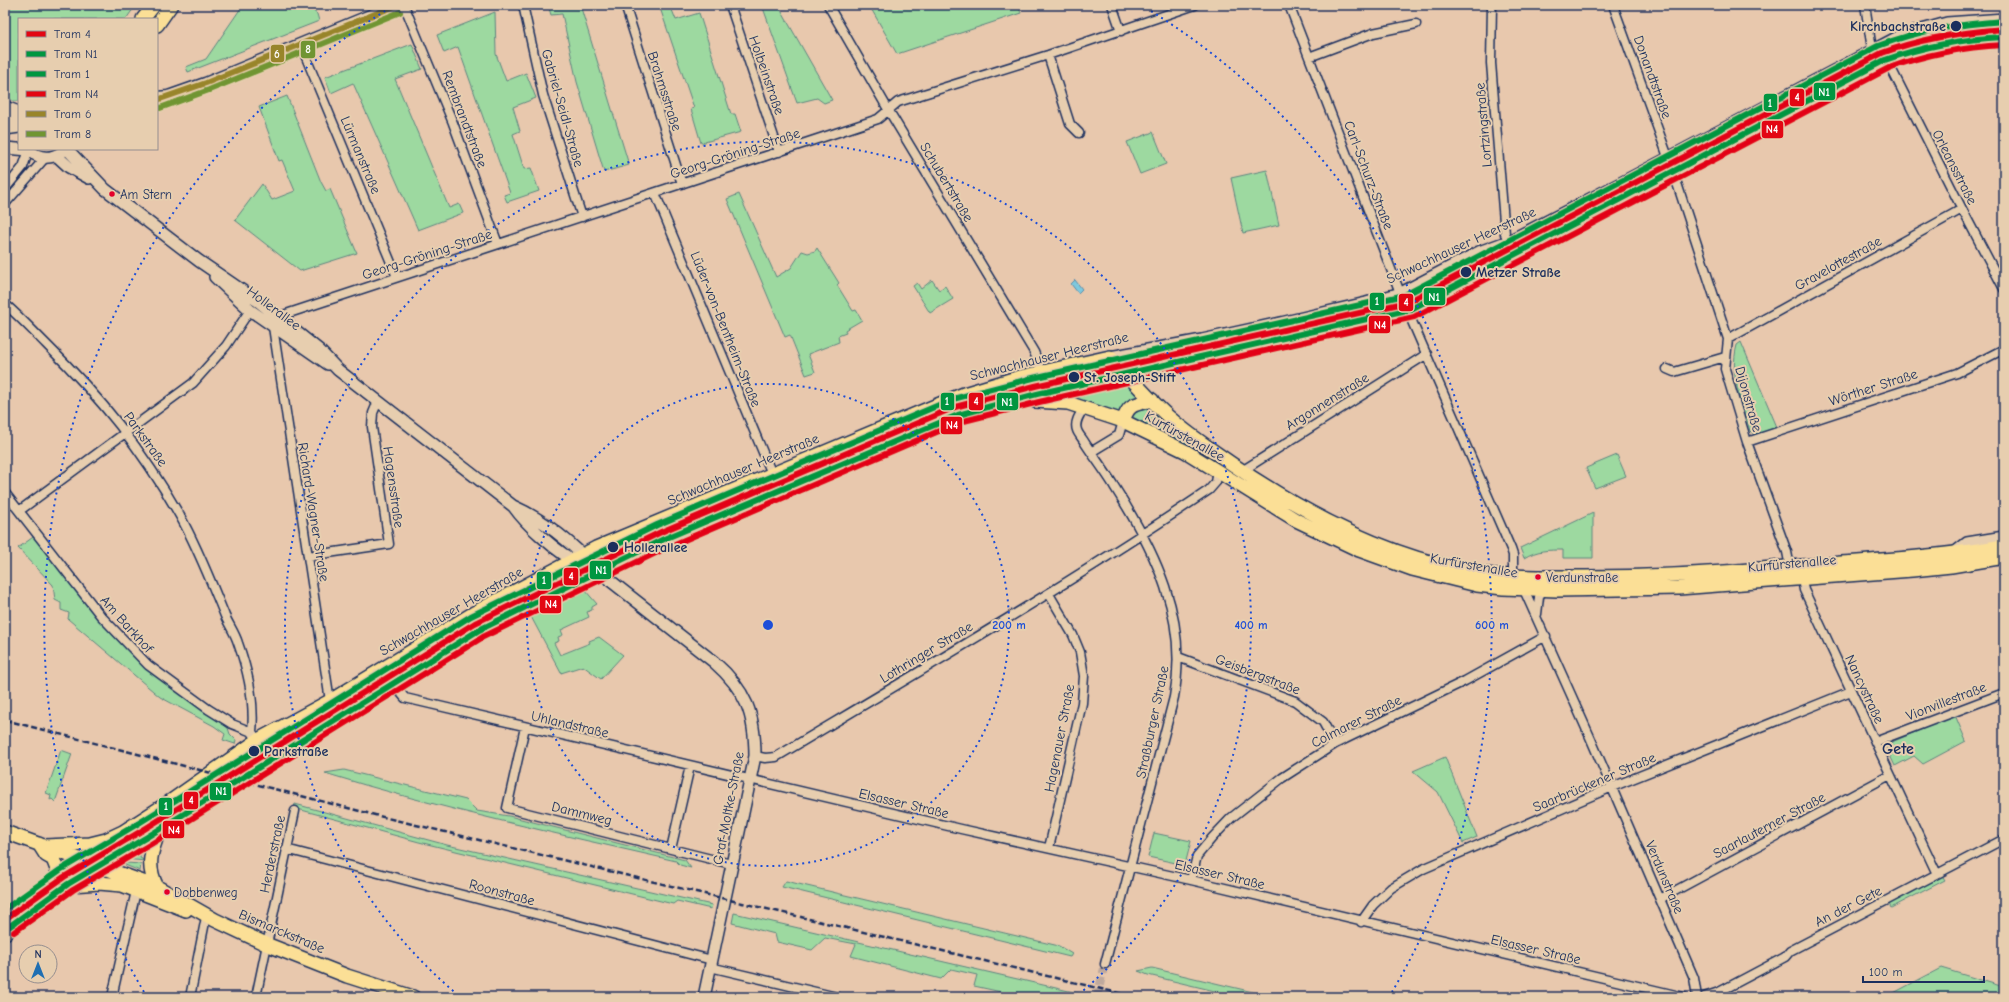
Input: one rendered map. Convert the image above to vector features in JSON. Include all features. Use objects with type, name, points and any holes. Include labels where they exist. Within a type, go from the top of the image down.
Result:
[{"type":"main road","points":[[144,18],[154,5]]},
{"type":"main road","points":[[158,24],[172,5]]},
{"type":"main road","name":"Schwachhauser Heerstraße","points":[[99,865],[216,789],[332,722],[441,651],[511,612],[660,542],[680,530],[947,416],[1002,401],[1070,388],[1152,363],[1312,327],[1379,318],[1479,252],[1509,241],[1872,49],[1900,36],[1947,23],[2004,19]]},
{"type":"main road","name":"Schwachhauser Heerstraße","points":[[42,845],[95,843],[122,832],[149,816],[255,736],[330,701],[474,612],[577,557],[638,529],[654,525],[964,394],[1042,372],[1110,357],[1202,340],[1366,304],[1404,302],[1672,168],[1885,56],[1916,45],[1946,39],[2004,38]]},
{"type":"main road","points":[[12,110],[18,122]]},
{"type":"main road","points":[[5,129],[18,127]]},
{"type":"main road","points":[[5,148],[18,149]]},
{"type":"main road","points":[[28,150],[45,158],[63,151]]},
{"type":"main road","name":"Hollerallee","points":[[63,151],[98,183],[199,261],[237,286],[319,350],[338,370]]},
{"type":"main road","name":"Hollerallee","points":[[199,261],[250,310],[314,356],[338,370],[513,506],[522,519],[598,571]]},
{"type":"main road","name":"Kurfürstenallee","points":[[1110,357],[1152,400],[1195,439],[1242,471],[1310,512],[1376,543],[1416,558],[1459,569],[1485,574],[1513,576],[1570,577],[1671,575],[1953,554],[2004,546]]},
{"type":"main road","name":"Kurfürstenallee","points":[[1025,397],[1035,401],[1068,403],[1123,421],[1162,438],[1296,520],[1384,560],[1441,578],[1477,585],[1524,590],[1678,588],[1951,566],[2004,557]]},
{"type":"main road","points":[[1123,421],[1127,410],[1132,405],[1152,400]]},
{"type":"main road","name":"Kurfürstenallee","points":[[1953,554],[1968,543],[2004,537]]},
{"type":"main road","name":"Graf-Moltke-Straße","points":[[598,571],[731,677],[742,693],[751,715],[755,736],[755,756],[704,997]]},
{"type":"main road","points":[[157,887],[151,876],[149,863],[161,826]]},
{"type":"main road","name":"Bismarckstraße","points":[[5,832],[157,887],[210,918],[266,944],[347,976],[413,997]]},
{"type":"main road","points":[[42,845],[46,855],[52,860],[58,872],[52,899]]},
{"type":"main road","points":[[5,934],[99,865]]},
{"type":"main road","points":[[71,885],[112,883],[210,918]]},
{"type":"street","points":[[158,96],[168,95],[392,5]]},
{"type":"street","name":"Rembrandtstraße","points":[[404,5],[453,123],[498,244]]},
{"type":"street","name":"Gabriel-Seidl-Straße","points":[[523,5],[543,95],[582,217]]},
{"type":"street","name":"Holbeinstraße","points":[[730,5],[779,152]]},
{"type":"street","name":"Schubertstraße","points":[[828,5],[889,111],[1034,352],[1042,372]]},
{"type":"street","points":[[1112,5],[1121,31]]},
{"type":"street","name":"Georg-Gröning-Straße","points":[[277,317],[878,119],[898,102],[1048,55],[1195,5]]},
{"type":"street","name":"Carl-Schurz-Straße","points":[[1289,5],[1404,302]]},
{"type":"street","name":"Lortzingstraße","points":[[1492,5],[1491,63],[1505,234],[1509,241]]},
{"type":"street","name":"Donandtstraße","points":[[1613,5],[1668,157]]},
{"type":"street","points":[[1865,5],[1872,49]]},
{"type":"street","name":"Brahmsstraße","points":[[627,6],[682,184]]},
{"type":"street","points":[[1309,57],[1373,33],[1416,24]]},
{"type":"street","name":"Lürmanstraße","points":[[300,43],[397,277]]},
{"type":"street","points":[[1048,55],[1070,124],[1079,133]]},
{"type":"street","name":"Orleansstraße","points":[[1885,56],[1962,209],[2004,288]]},
{"type":"street","points":[[158,106],[162,104],[168,95]]},
{"type":"street","points":[[5,190],[23,167],[28,150]]},
{"type":"street","points":[[5,204],[45,158]]},
{"type":"street","name":"Dijonstraße","points":[[1672,168],[1728,339],[1725,369],[1747,442],[1787,552],[1790,567]]},
{"type":"street","name":"Lüder-von-Bentheim-Straße","points":[[655,193],[772,474]]},
{"type":"street","name":"Gravelottestraße","points":[[1728,339],[1962,209]]},
{"type":"street","points":[[1404,302],[1511,549],[1514,561],[1513,576]]},
{"type":"street","name":"Parkstraße","points":[[5,304],[84,381],[126,431],[155,474],[181,517],[207,570],[227,621],[238,641],[250,689],[254,715],[255,736]]},
{"type":"street","points":[[19,511],[193,383],[226,346],[250,310]]},
{"type":"street","name":"Richard-Wagner-Straße","points":[[273,327],[330,701]]},
{"type":"street","name":"Wörther Straße","points":[[1747,442],[1958,373],[2004,349]]},
{"type":"street","name":"Argonnenstraße","points":[[1242,471],[1427,354]]},
{"type":"street","points":[[1667,369],[1674,372],[1725,358]]},
{"type":"street","name":"Hagensstraße","points":[[308,556],[389,544],[372,427],[373,413],[378,401]]},
{"type":"street","name":"Straßburger Straße","points":[[1084,408],[1078,417],[1077,430],[1114,486],[1142,535],[1168,592],[1175,619],[1178,657],[1178,677],[1174,697],[1105,964]]},
{"type":"street","points":[[1091,452],[1119,435],[1123,421]]},
{"type":"street","name":"Lothringer Straße","points":[[755,756],[765,758],[776,756],[1049,594],[1142,535],[1209,490],[1216,482],[1218,471]]},
{"type":"street","name":"Am Barkhof","points":[[5,493],[101,616],[148,665],[232,724],[255,736]]},
{"type":"street","name":"Nancystraße","points":[[1802,578],[1804,590],[1937,874]]},
{"type":"street","name":"Verdunstraße","points":[[1524,590],[1529,602],[1537,614],[1694,978],[1697,997]]},
{"type":"street","points":[[1537,614],[1539,597],[1542,590]]},
{"type":"street","name":"Hagenauer Straße","points":[[1049,594],[1073,635],[1080,652],[1084,676],[1082,703],[1049,848]]},
{"type":"street","name":"Colmarer Straße","points":[[1191,880],[1197,856],[1231,818],[1282,778],[1335,744],[1465,681],[1546,636]]},
{"type":"street","name":"Geisbergstraße","points":[[1178,657],[1295,701],[1322,722],[1335,744]]},
{"type":"street","name":"Uhlandstraße","points":[[396,679],[400,692],[405,698],[750,780]]},
{"type":"street","name":"Saarbrückener Straße","points":[[1361,922],[1373,905],[1391,888],[1423,869],[1612,787],[1852,691]]},
{"type":"street","name":"Vionvillestraße","points":[[1875,742],[2004,693]]},
{"type":"street","name":"Dammweg","points":[[525,727],[507,808],[731,864]]},
{"type":"street","points":[[671,849],[690,766]]},
{"type":"street","name":"Saarlauterner Straße","points":[[1660,899],[1890,774]]},
{"type":"street","name":"Elsasser Straße","points":[[750,780],[1191,880],[1361,922],[1684,997]]},
{"type":"street","name":"Herderstraße","points":[[256,997],[295,811]]},
{"type":"street","name":"An der Gete","points":[[1704,997],[1719,992],[1785,957],[1790,951],[1937,874],[2003,842]]},
{"type":"street","name":"Roonstraße","points":[[286,849],[837,997]]},
{"type":"street","points":[[112,997],[136,891]]},
{"type":"street","points":[[190,997],[210,918]]},
{"type":"green space","points":[[5,5],[136,5],[127,18],[18,18],[18,101],[13,101],[5,95]]},
{"type":"green space","points":[[243,5],[306,5],[317,14],[319,21],[188,72],[186,67],[206,59]]},
{"type":"green space","points":[[548,5],[588,5],[581,8],[629,165],[604,172],[577,82],[562,14],[551,15]]},
{"type":"green space","points":[[670,5],[676,20],[699,13],[731,114],[735,114],[741,132],[701,143],[691,109],[694,108],[660,8]]},
{"type":"green space","points":[[762,5],[778,5],[832,100],[824,103],[817,98],[797,103]]},
{"type":"green space","points":[[869,5],[1028,5],[1019,8],[1021,13],[897,54]]},
{"type":"green space","points":[[495,12],[496,54],[506,81],[526,73],[536,98],[513,107],[520,131],[513,134],[524,169],[531,168],[539,191],[507,202],[504,195],[510,193],[458,47],[444,53],[437,35]]},
{"type":"green space","points":[[412,44],[422,69],[395,79],[449,208],[459,204],[463,213],[418,230],[353,83],[331,93],[325,77]]},
{"type":"green space","points":[[287,96],[321,182],[326,191],[330,189],[357,253],[300,271],[235,220],[262,184],[272,200],[295,191],[282,160],[279,161],[259,107]]},
{"type":"green space","points":[[1153,132],[1166,164],[1140,174],[1127,142]]},
{"type":"green space","points":[[1267,170],[1279,225],[1243,233],[1231,178]]},
{"type":"green space","points":[[739,194],[776,277],[791,268],[802,251],[808,253],[815,251],[817,248],[839,283],[837,285],[853,311],[856,310],[862,320],[845,330],[846,333],[838,336],[839,342],[808,354],[815,372],[806,375],[790,335],[785,337],[727,199]]},
{"type":"green space","points":[[932,280],[939,290],[945,286],[953,299],[930,313],[913,286],[917,283],[921,289]]},
{"type":"green space","points":[[1741,342],[1777,427],[1756,436],[1750,431],[1735,378],[1735,356],[1737,345]]},
{"type":"green space","points":[[1126,383],[1142,399],[1121,414],[1070,400]]},
{"type":"green space","points":[[1143,407],[1210,456],[1245,479],[1244,481],[1133,420],[1131,413]]},
{"type":"green space","points":[[1617,455],[1626,476],[1595,488],[1586,468]]},
{"type":"green space","points":[[1593,513],[1593,558],[1563,558],[1563,550],[1547,550],[1524,558],[1520,548]]},
{"type":"green space","points":[[36,535],[103,620],[206,712],[228,728],[230,734],[236,740],[235,744],[223,740],[225,734],[214,726],[160,697],[68,619],[69,613],[61,610],[61,603],[55,600],[53,585],[18,548]]},
{"type":"green space","points":[[585,590],[597,604],[592,607],[592,610],[587,612],[589,617],[561,630],[563,635],[558,637],[559,641],[554,643],[560,655],[590,643],[589,641],[599,637],[623,655],[601,679],[583,666],[561,673],[528,611]]},
{"type":"green space","points":[[1955,715],[1966,741],[1923,764],[1914,756],[1895,766],[1885,745]]},
{"type":"green space","points":[[61,750],[72,754],[55,802],[52,799],[50,800],[51,795],[46,793]]},
{"type":"green space","points":[[1445,757],[1477,837],[1463,843],[1438,792],[1413,771]]},
{"type":"green space","points":[[344,770],[466,800],[477,811],[509,816],[685,860],[691,868],[680,865],[676,861],[456,810],[325,773]]},
{"type":"green space","points":[[295,804],[447,845],[712,905],[711,909],[677,901],[673,904],[419,842],[294,808]]},
{"type":"green space","points":[[1154,833],[1191,841],[1185,865],[1148,857]]},
{"type":"green space","points":[[151,839],[150,846],[144,844]]},
{"type":"green space","points":[[144,844],[140,858],[146,861],[123,859]]},
{"type":"green space","points":[[126,863],[141,864],[140,871],[125,865]]},
{"type":"green space","points":[[1941,874],[1945,880],[1891,908],[1888,902]]},
{"type":"green space","points":[[786,881],[1059,946],[1072,954],[1070,957],[782,887]]},
{"type":"green space","points":[[734,913],[1086,995],[1085,997],[1024,997],[974,986],[977,975],[951,969],[941,979],[851,956],[856,944],[825,938],[812,950],[777,942],[775,934],[732,923]]},
{"type":"green space","points":[[1152,968],[1274,997],[1240,997],[1148,975],[1138,971]]},
{"type":"green space","points":[[1941,968],[2004,987],[2004,997],[1886,997]]},
{"type":"water","points":[[1075,280],[1082,289],[1078,293],[1071,284]]},
{"type":"tunnel","points":[[1097,997],[1105,964]]},
{"type":"railway","points":[[5,720],[387,818],[1135,997]]},
{"type":"tram line","name":"6","points":[[158,100],[206,83],[397,5]]},
{"type":"tram line","name":"8","points":[[160,108],[209,90],[400,12]]},
{"type":"tram line","name":"1","points":[[5,909],[60,870],[139,823],[471,616],[657,525],[953,399],[1033,378],[1405,295],[1878,46],[1893,40],[1924,32],[1972,24],[2004,21]]},
{"type":"tram line","name":"4","points":[[5,919],[64,877],[143,830],[475,623],[661,532],[955,407],[1035,386],[1408,302],[1882,53],[1912,43],[1942,36],[2004,29]]},
{"type":"tram line","name":"N1","points":[[10,926],[68,884],[147,837],[479,630],[664,539],[958,415],[1037,394],[1411,309],[1885,60],[1944,44],[1974,39],[2004,37]]},
{"type":"tram line","name":"N4","points":[[14,932],[73,890],[151,844],[483,637],[668,547],[960,422],[1039,402],[1414,317],[1889,68],[1945,52],[1974,47],[2004,45]]},
{"type":"place","name":"Kirchbachstraße","points":[[1956,26]]},
{"type":"place","name":"Am Stern","points":[[112,194]]},
{"type":"place","name":"Metzer Straße","points":[[1466,272]]},
{"type":"place","name":"St. Joseph-Stift","points":[[1074,377]]},
{"type":"place","name":"Hollerallee","points":[[613,547]]},
{"type":"place","name":"Verdunstraße","points":[[1538,577]]},
{"type":"place","name":"Parkstraße","points":[[254,751]]},
{"type":"place","name":"Dobbenweg","points":[[167,892]]},
{"type":"district","name":"Gete","points":[[1898,748]]}]
